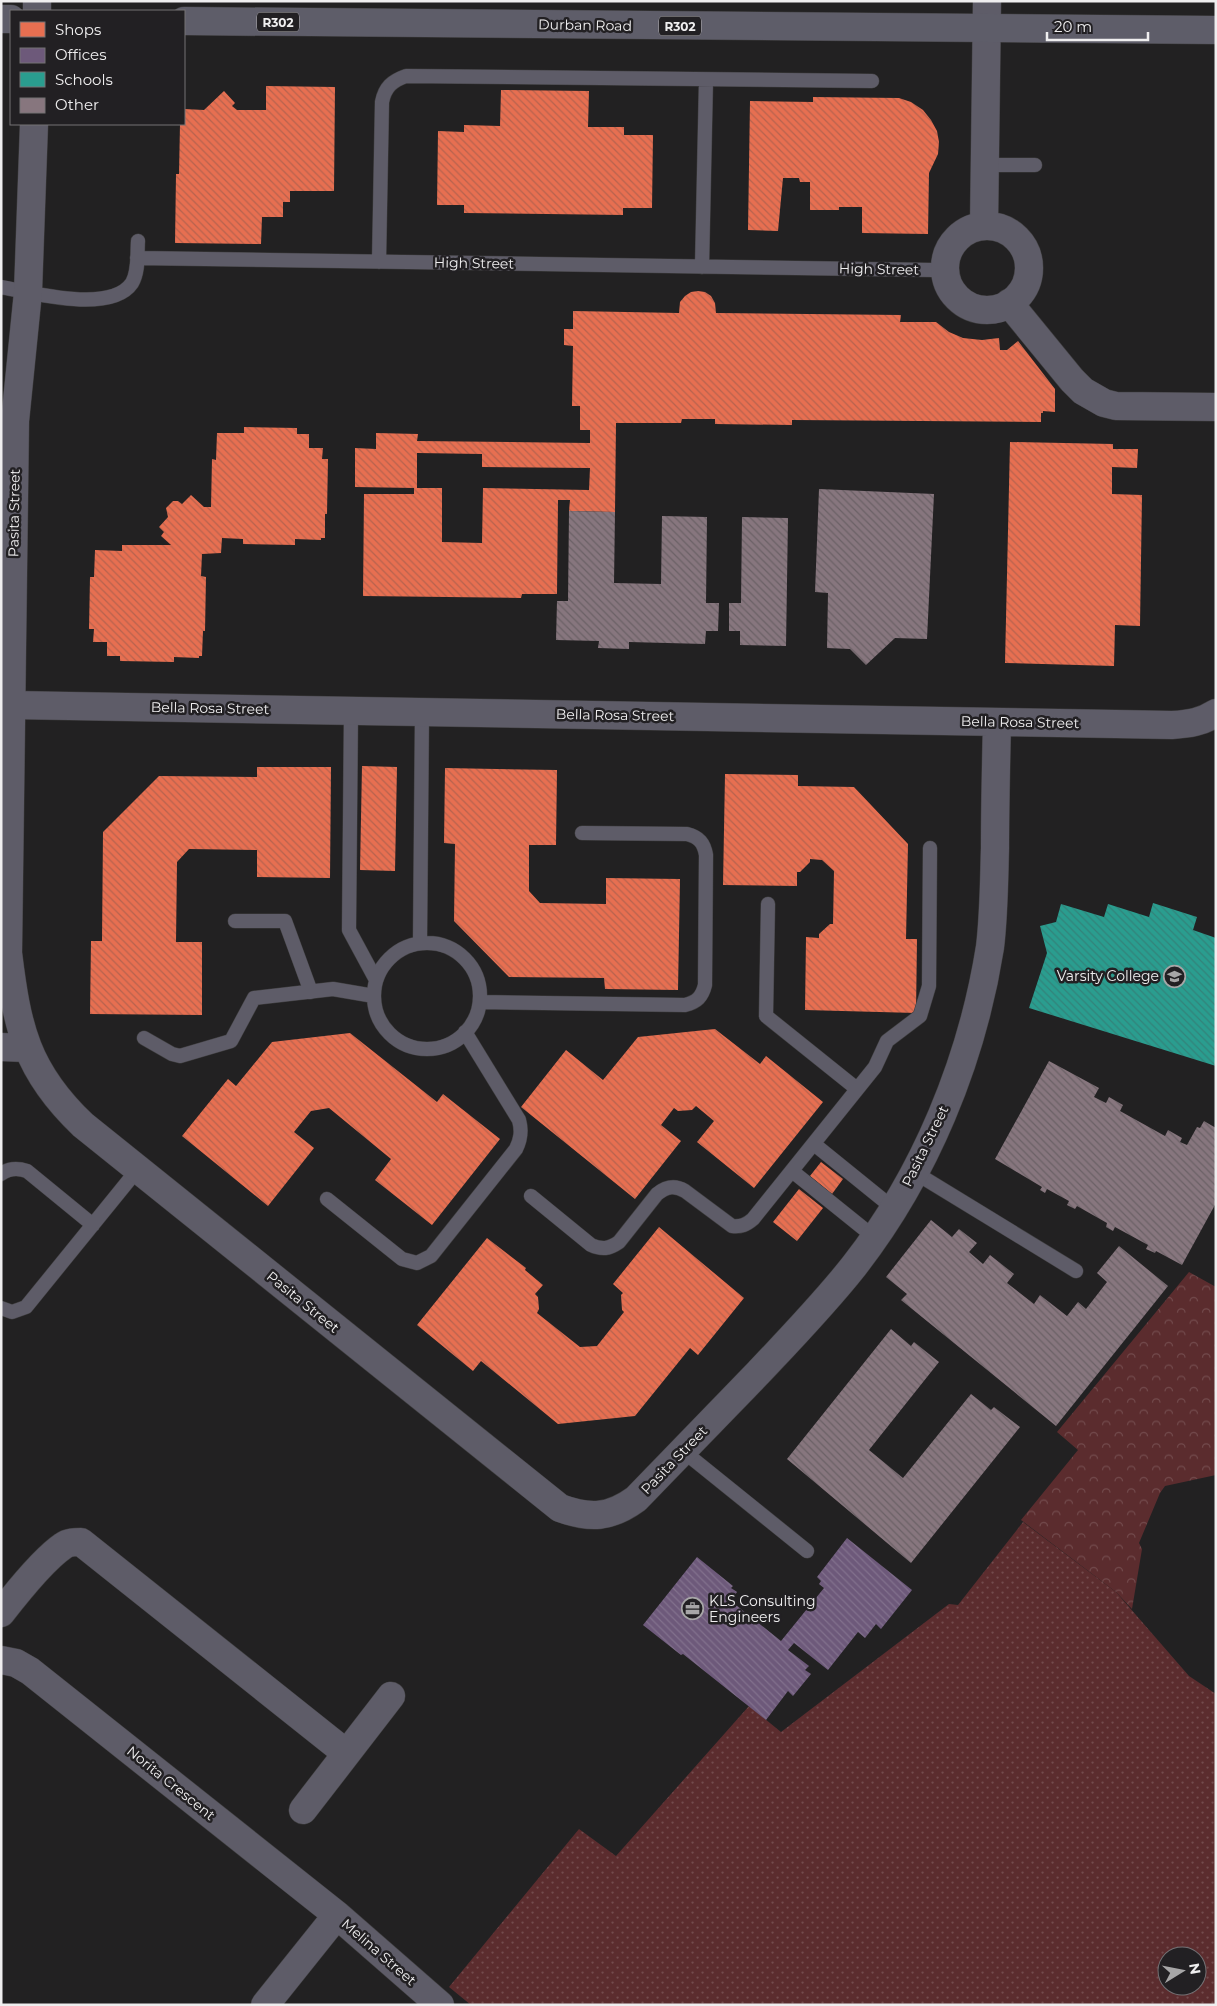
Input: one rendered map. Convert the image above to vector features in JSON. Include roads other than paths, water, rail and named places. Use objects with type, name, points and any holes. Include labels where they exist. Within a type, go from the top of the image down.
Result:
[{"type":"main road","name":"Durban Road","points":[[185,21],[987,29]]},
{"type":"main road","name":"R302","points":[[987,29],[1216,30]]},
{"type":"street","points":[[984,226],[987,1]]},
{"type":"street","name":"Pasita Street","points":[[34,125],[28,292],[8,416],[7,616],[12,705],[6,827],[8,953],[13,996],[14,1047],[44,1080],[66,1109],[560,1508],[578,1514],[596,1516],[616,1512],[636,1500],[820,1307],[874,1237],[914,1172],[938,1123],[958,1074],[983,984],[993,915],[997,722]]},
{"type":"street","points":[[984,226],[996,227],[1008,231],[1018,239],[1028,261],[1028,273],[1025,285],[1018,295],[1000,308],[990,309],[970,306],[954,294],[949,285],[945,265],[953,242],[967,231],[984,226]]},
{"type":"street","points":[[1009,303],[1072,380],[1083,391],[1094,398],[1116,406],[1216,407]]},
{"type":"street","name":"Bella Rosa Street","points":[[12,705],[1190,724],[1206,719],[1216,713]]},
{"type":"street","points":[[1,1613],[44,1564],[64,1545],[82,1542],[346,1753]]},
{"type":"street","name":"Norita Crescent","points":[[1,1660],[16,1663],[30,1671],[337,1915]]},
{"type":"street","points":[[303,1810],[391,1696]]},
{"type":"street","name":"Melina Street","points":[[265,2005],[337,1915],[440,2005]]},
{"type":"lane","points":[[379,262],[382,102],[388,86],[406,76],[872,81]]},
{"type":"lane","points":[[702,267],[706,80]]},
{"type":"lane","points":[[985,165],[1035,165]]},
{"type":"lane","points":[[1,287],[71,299],[102,300],[114,297],[124,291],[132,282],[137,271],[138,241]]},
{"type":"lane","name":"High Street","points":[[137,258],[933,270],[945,265]]},
{"type":"lane","points":[[351,711],[349,930],[376,980]]},
{"type":"lane","points":[[420,943],[422,712]]},
{"type":"lane","points":[[480,1002],[685,1005],[699,999],[703,993],[705,985],[706,855],[705,847],[701,841],[687,834],[582,833]]},
{"type":"lane","points":[[531,1196],[591,1245],[605,1249],[613,1247],[619,1242],[657,1194],[663,1189],[671,1187],[678,1187],[732,1226],[740,1227],[754,1219],[875,1066],[888,1041],[920,1016],[929,986],[930,848]]},
{"type":"lane","points":[[768,904],[766,1016],[857,1089]]},
{"type":"lane","points":[[235,920],[284,921],[311,992]]},
{"type":"lane","points":[[420,943],[432,943],[445,946],[457,952],[466,960],[474,971],[478,983],[480,1002],[474,1020],[459,1038],[446,1045],[418,1048],[404,1043],[392,1035],[382,1024],[376,1010],[374,996],[376,980],[382,967],[392,955],[420,943]]},
{"type":"lane","points":[[144,1038],[172,1054],[180,1056],[231,1041],[254,998],[333,989],[374,996]]},
{"type":"lane","points":[[327,1199],[402,1259],[417,1263],[431,1256],[516,1149],[520,1140],[521,1129],[519,1120],[465,1032]]},
{"type":"lane","points":[[814,1144],[893,1208]]},
{"type":"lane","points":[[1,1174],[12,1169],[27,1171],[92,1225]]},
{"type":"lane","points":[[1,1308],[12,1312],[26,1307],[138,1169]]},
{"type":"lane","points":[[792,1171],[874,1237]]},
{"type":"lane","points":[[914,1172],[1076,1271]]},
{"type":"lane","points":[[683,1451],[807,1551]]},
{"type":"place","name":"Varsity College","points":[[1175,976]]},
{"type":"place","name":"KLS Consulting Engineers","points":[[693,1609]]}]
